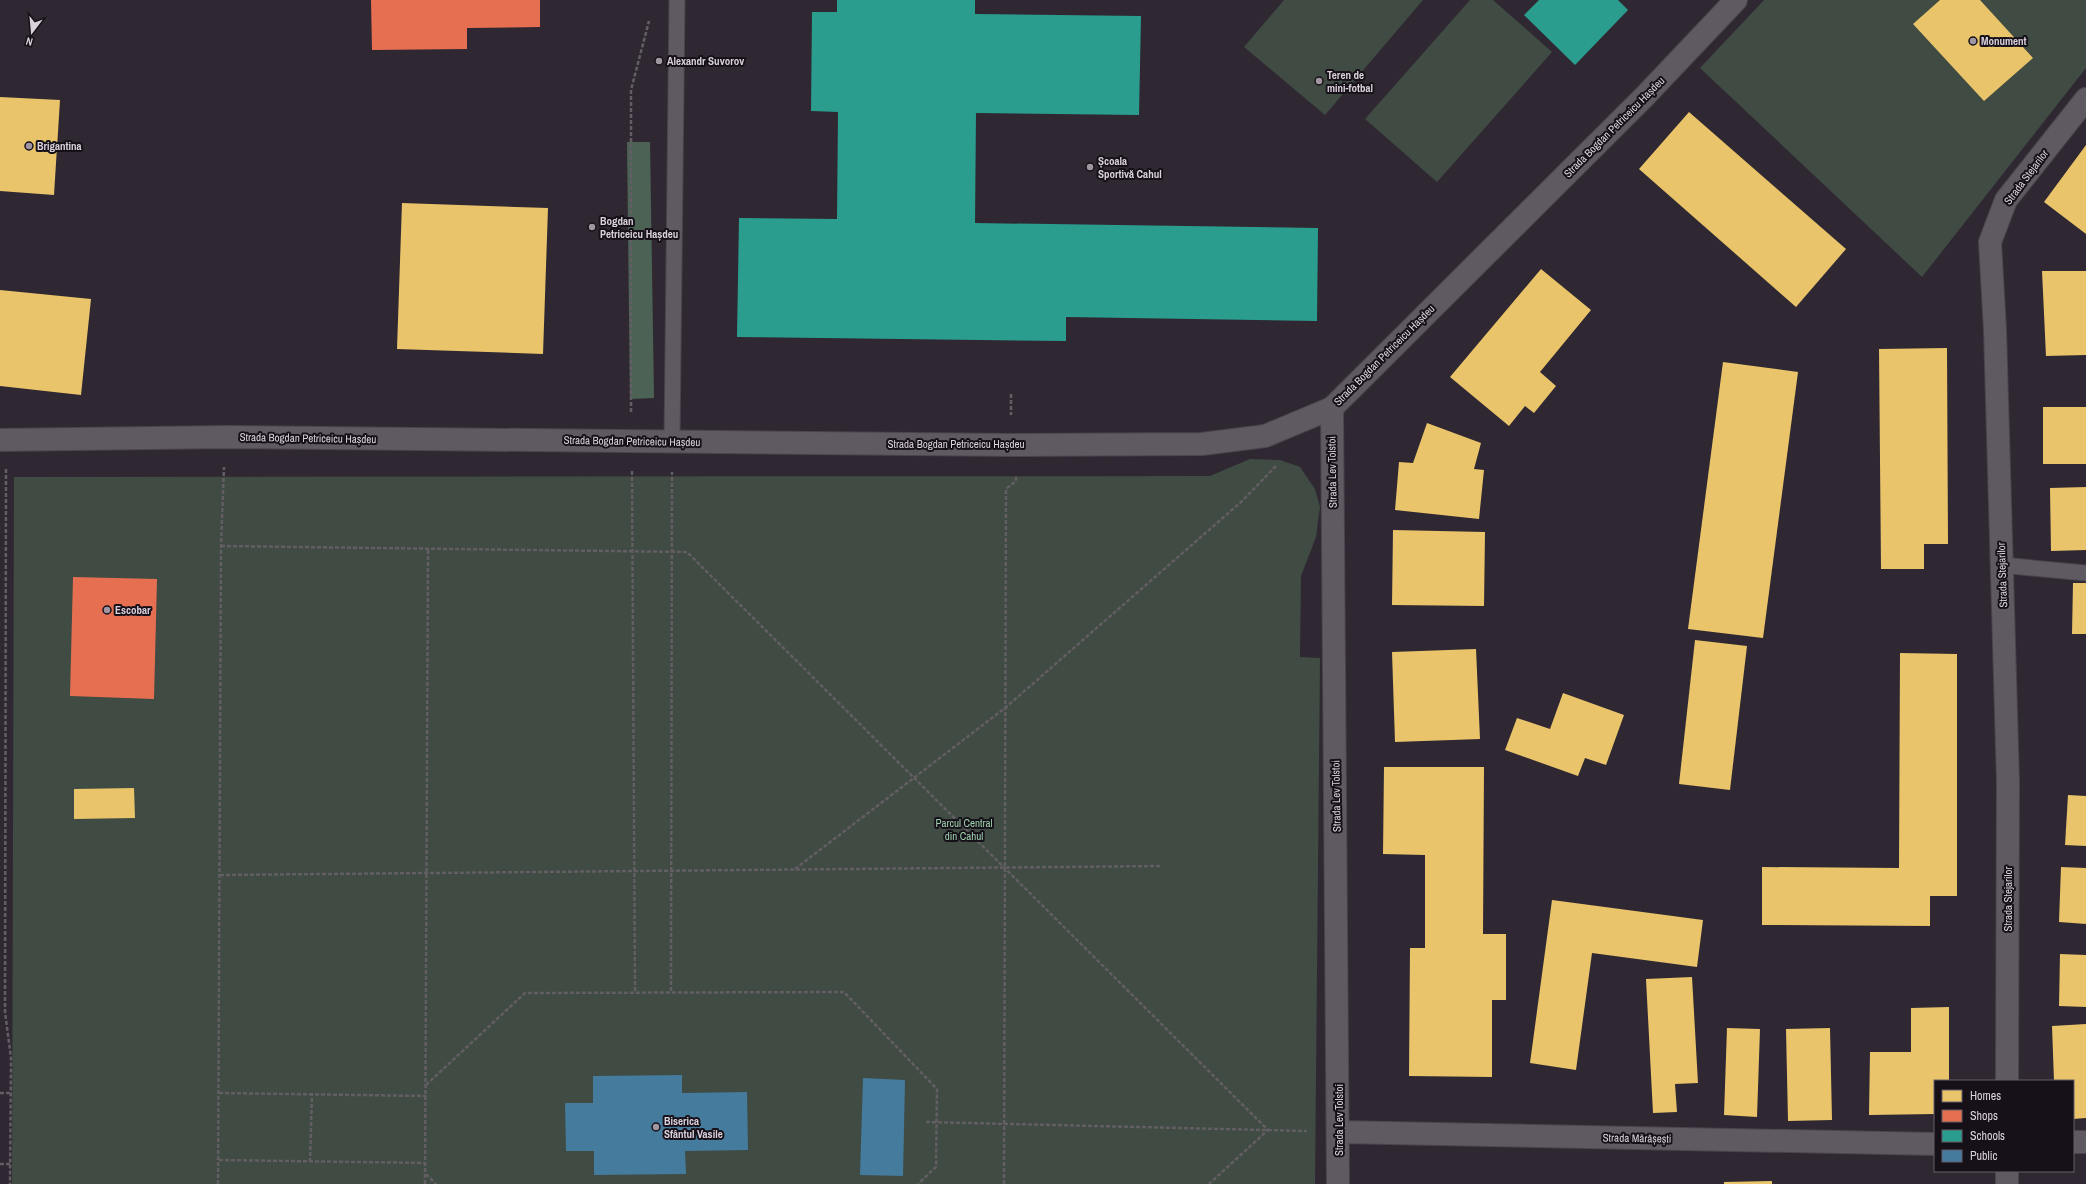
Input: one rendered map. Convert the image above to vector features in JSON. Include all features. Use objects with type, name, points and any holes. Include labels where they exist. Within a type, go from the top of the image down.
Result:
[{"type":"street","name":"Strada Bogdan Petriceicu Hașdeu","points":[[0,440],[226,437],[1012,445],[1202,444],[1265,436],[1332,408],[1645,96],[1736,0]]},
{"type":"street","name":"Strada Stejarilor","points":[[2008,1080],[2008,782],[1995,330],[1990,242],[2006,200],[2086,99]]},
{"type":"street","name":"Strada Lev Tolstoi","points":[[1332,408],[1339,1132],[1338,1184]]},
{"type":"street","name":"Strada Mărășești","points":[[1339,1132],[1934,1144]]},
{"type":"street","points":[[2074,1142],[2086,1142]]},
{"type":"street","points":[[2007,1172],[2007,1184]]},
{"type":"lane","points":[[672,442],[676,0]]},
{"type":"lane","points":[[2001,565],[2086,573]]},
{"type":"path","points":[[635,992],[631,441],[631,90],[650,15]]},
{"type":"path","points":[[1004,1184],[1006,489],[1016,481],[1012,445],[1011,394]]},
{"type":"path","points":[[218,1184],[221,546],[226,437]]},
{"type":"path","points":[[671,991],[672,442]]},
{"type":"path","points":[[794,870],[1005,708],[1241,502],[1278,463]]},
{"type":"path","points":[[10,1184],[11,1058],[4,1012],[6,467],[13,468]]},
{"type":"path","points":[[221,546],[687,552],[1268,1130]]},
{"type":"path","points":[[426,1184],[428,549]]},
{"type":"path","points":[[220,875],[1162,866]]},
{"type":"path","points":[[426,1085],[525,993],[671,991],[844,992],[937,1089],[936,1167],[918,1184]]},
{"type":"path","points":[[0,1092],[11,1093]]},
{"type":"path","points":[[219,1093],[426,1096]]},
{"type":"path","points":[[310,1162],[312,1094]]},
{"type":"path","points":[[926,1122],[1339,1132]]},
{"type":"path","points":[[1209,1184],[1268,1130]]},
{"type":"path","points":[[219,1160],[426,1163]]},
{"type":"path","points":[[0,1164],[10,1164]]},
{"type":"path","points":[[426,1174],[436,1184]]},
{"type":"green space","name":"Teren de mini-fotbal","points":[[1284,0],[1423,0],[1325,115],[1244,47]]},
{"type":"green space","points":[[1470,0],[1493,0],[1552,52],[1437,182],[1365,119]]},
{"type":"green space","points":[[1764,0],[2086,0],[2086,68],[1922,277],[1700,68]]},
{"type":"green space","points":[[627,142],[650,142],[654,398],[630,399]]},
{"type":"green space","name":"Parcul Central din Cahul","points":[[1250,459],[1280,460],[1300,467],[1315,489],[1320,507],[1316,537],[1301,576],[1300,657],[1320,658],[1315,1184],[12,1184],[14,477],[1210,476]]},
{"type":"building: Homes","name":"Monument","points":[[1940,0],[1980,0],[2033,58],[1984,101],[1913,24]]},
{"type":"building: Homes","name":"Brigantina","points":[[0,97],[60,100],[54,195],[0,191]]},
{"type":"building: Homes","points":[[1689,112],[1846,249],[1796,307],[1639,169]]},
{"type":"building: Homes","points":[[2086,145],[2086,234],[2044,202]]},
{"type":"building: Homes","points":[[402,203],[548,208],[543,354],[397,349]]},
{"type":"building: Homes","points":[[1541,269],[1591,310],[1540,372],[1556,386],[1534,413],[1525,406],[1509,426],[1450,377]]},
{"type":"building: Homes","points":[[2042,271],[2086,271],[2086,355],[2046,356]]},
{"type":"building: Homes","points":[[0,290],[91,299],[81,395],[0,386]]},
{"type":"building: Homes","points":[[1947,348],[1948,544],[1924,544],[1924,569],[1881,569],[1879,349]]},
{"type":"building: Homes","points":[[1723,362],[1798,372],[1763,638],[1688,629]]},
{"type":"building: Homes","points":[[2043,407],[2086,407],[2086,464],[2043,464]]},
{"type":"building: Homes","points":[[1427,423],[1481,443],[1474,469],[1484,470],[1479,519],[1395,510],[1399,462],[1413,463]]},
{"type":"building: Homes","points":[[2086,487],[2086,550],[2051,551],[2050,488]]},
{"type":"building: Homes","points":[[1393,530],[1485,532],[1484,606],[1392,605]]},
{"type":"building: Homes","points":[[2073,583],[2086,583],[2086,634],[2072,634]]},
{"type":"building: Homes","points":[[1695,640],[1747,646],[1730,790],[1679,784]]},
{"type":"building: Homes","points":[[1476,649],[1480,739],[1395,742],[1392,652]]},
{"type":"building: Homes","points":[[1900,653],[1957,654],[1957,896],[1930,896],[1930,926],[1762,925],[1762,867],[1899,868]]},
{"type":"building: Homes","points":[[1563,693],[1624,715],[1606,765],[1585,758],[1578,776],[1505,750],[1517,718],[1550,729]]},
{"type":"building: Homes","points":[[1384,767],[1484,767],[1483,934],[1506,934],[1506,1000],[1492,1000],[1492,1077],[1409,1076],[1410,948],[1425,948],[1425,855],[1383,854]]},
{"type":"building: Homes","points":[[134,788],[135,818],[74,819],[74,789]]},
{"type":"building: Homes","points":[[2068,795],[2086,796],[2086,846],[2065,845]]},
{"type":"building: Homes","points":[[2061,867],[2086,868],[2086,924],[2059,922]]},
{"type":"building: Homes","points":[[1552,900],[1703,920],[1697,967],[1592,953],[1576,1070],[1530,1063]]},
{"type":"building: Homes","points":[[2060,954],[2086,955],[2086,1007],[2059,1006]]},
{"type":"building: Homes","points":[[1692,977],[1698,1083],[1675,1084],[1677,1112],[1653,1113],[1646,979]]},
{"type":"building: Homes","points":[[1949,1007],[1949,1080],[1934,1080],[1934,1114],[1869,1115],[1870,1052],[1911,1052],[1911,1008]]},
{"type":"building: Homes","points":[[2086,1024],[2086,1118],[2074,1119],[2074,1080],[2054,1080],[2052,1026]]},
{"type":"building: Homes","points":[[1727,1028],[1760,1029],[1757,1117],[1724,1115]]},
{"type":"building: Homes","points":[[1830,1028],[1832,1120],[1788,1121],[1786,1029]]},
{"type":"building: Homes","points":[[1772,1181],[1772,1184],[1724,1184],[1724,1182]]},
{"type":"building: Shops","points":[[371,0],[540,0],[540,27],[467,28],[467,49],[372,50]]},
{"type":"building: Shops","points":[[73,577],[157,579],[154,699],[70,696]]},
{"type":"building: Schools","points":[[837,0],[975,0],[975,14],[1141,16],[1139,115],[976,113],[975,223],[1318,228],[1317,321],[1066,317],[1066,341],[737,337],[739,218],[837,219],[838,112],[811,111],[812,12],[837,12]]},
{"type":"building: Schools","points":[[1539,0],[1618,0],[1628,10],[1575,65],[1524,15]]},
{"type":"building: Public","name":"Biserica Sfântul Vasile","points":[[682,1075],[682,1093],[747,1092],[748,1150],[685,1151],[686,1174],[594,1175],[594,1151],[566,1151],[565,1103],[593,1103],[593,1076]]},
{"type":"building: Public","points":[[863,1078],[905,1080],[903,1176],[860,1175]]},
{"type":"place","name":"Monument","points":[[1973,41]]},
{"type":"place","name":"Alexandr Suvorov","points":[[659,61]]},
{"type":"place","name":"Teren de mini-fotbal","points":[[1319,81]]},
{"type":"place","name":"Brigantina","points":[[29,146]]},
{"type":"place","name":"Școala Sportivă Cahul","points":[[1090,167]]},
{"type":"place","name":"Bogdan Petriceicu Hașdeu","points":[[592,227]]},
{"type":"place","name":"Escobar","points":[[107,610]]},
{"type":"place","name":"Biserica Sfântul Vasile","points":[[656,1127]]}]
